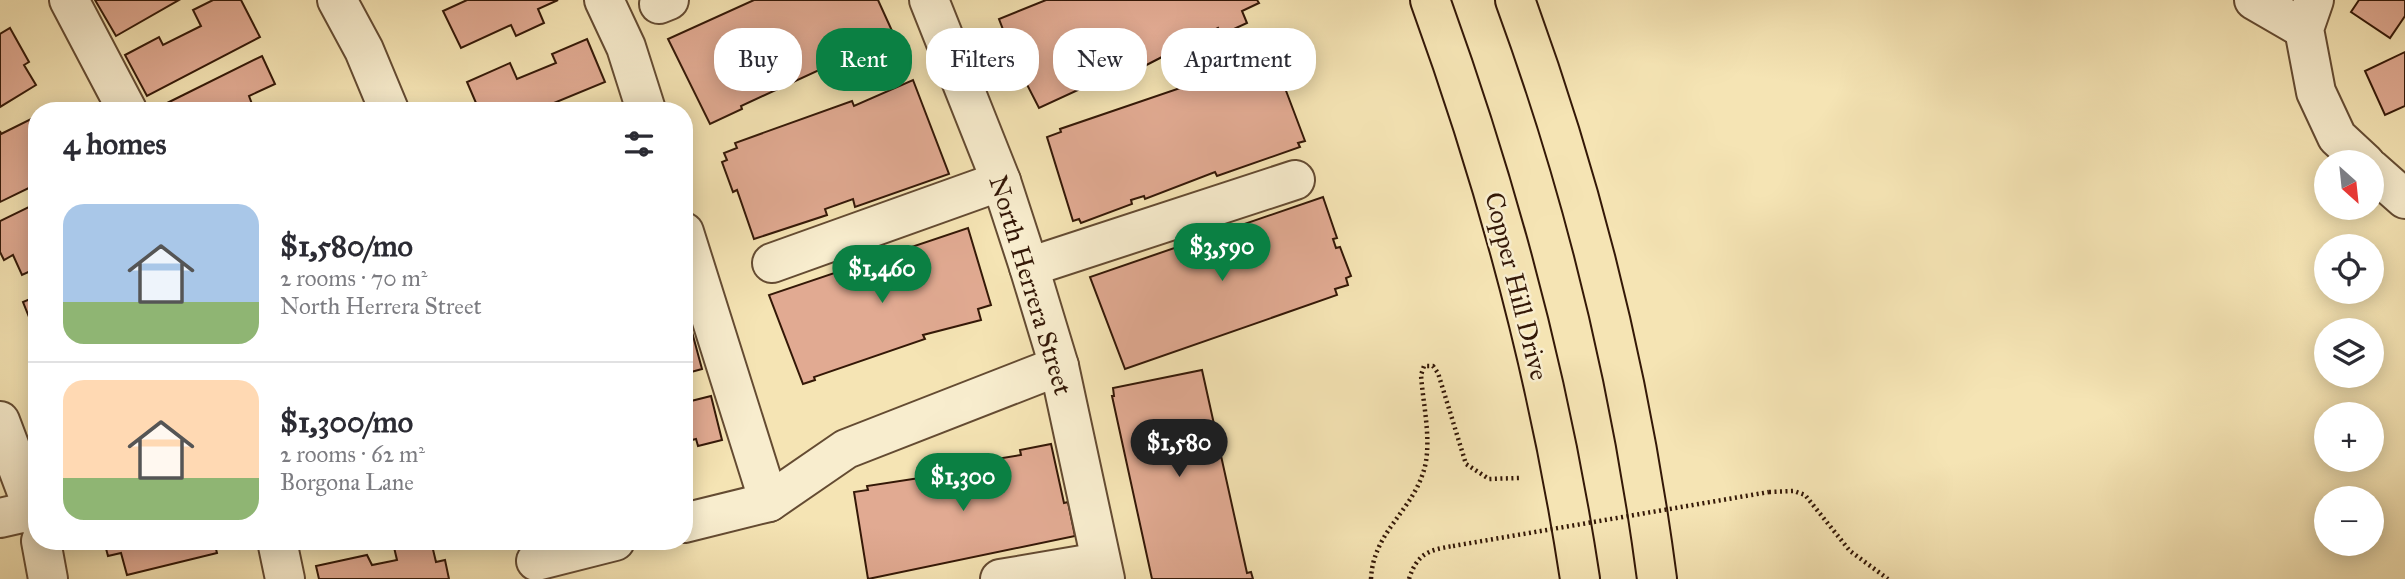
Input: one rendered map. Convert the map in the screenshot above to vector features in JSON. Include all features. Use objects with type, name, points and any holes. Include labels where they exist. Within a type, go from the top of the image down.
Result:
[{"type":"main road","name":"Copper Hill Drive","points":[[1430,0],[1490,181],[1538,358],[1580,579]]},
{"type":"main road","points":[[1515,0],[1561,134],[1606,291],[1645,488],[1657,579]]},
{"type":"street","points":[[69,0],[123,102]]},
{"type":"street","points":[[337,0],[386,102]]},
{"type":"street","points":[[604,0],[626,47],[643,102]]},
{"type":"street","points":[[2253,0],[2309,15],[2316,92],[2337,137],[2351,150]]},
{"type":"street","name":"North Herrera Street","points":[[935,2],[1001,181],[1059,366],[1103,570]]},
{"type":"street","points":[[1029,267],[1295,180]]},
{"type":"street","points":[[2384,180],[2405,199]]},
{"type":"street","points":[[772,263],[1001,181]]},
{"type":"street","points":[[693,261],[769,502]]},
{"type":"street","points":[[693,521],[769,502],[846,449],[1059,366]]},
{"type":"street","points":[[0,421],[28,522]]},
{"type":"street","points":[[38,550],[48,579]]},
{"type":"street","points":[[279,550],[285,579]]},
{"type":"street","points":[[535,560],[577,550]]},
{"type":"street","points":[[1000,579],[1103,570]]},
{"type":"path","points":[[1371,579],[1376,548],[1422,477],[1427,460],[1421,375],[1424,366],[1433,366],[1438,373],[1466,464],[1489,480],[1519,478]]},
{"type":"path","points":[[1409,579],[1414,564],[1422,553],[1769,492],[1794,491],[1805,495],[1850,551],[1888,579]]},
{"type":"building","points":[[95,0],[179,0],[116,36]]},
{"type":"building","points":[[213,0],[241,0],[260,37],[147,96],[125,55],[159,37],[163,45],[201,26],[193,10]]},
{"type":"building","points":[[467,0],[558,0],[538,9],[544,23],[516,36],[511,25],[461,48],[443,11]]},
{"type":"building","points":[[754,0],[878,0],[891,28],[816,28],[816,71],[802,78],[802,28],[714,28],[714,91],[774,91],[710,124],[668,39]]},
{"type":"building","points":[[1046,0],[1257,0],[1259,3],[1242,11],[1247,23],[1236,28],[1161,28],[1161,58],[1147,65],[1147,28],[1053,28],[1053,91],[1076,91],[1039,108],[1030,91],[1039,91],[1039,28],[1002,28],[999,19]]},
{"type":"building","points":[[2359,0],[2405,0],[2405,16],[2390,38],[2351,12]]},
{"type":"building","points":[[10,28],[29,62],[24,65],[36,85],[0,107],[0,34]]},
{"type":"building","points":[[587,39],[605,82],[556,102],[476,102],[467,82],[510,63],[517,79],[556,63],[552,54]]},
{"type":"building","points":[[2405,52],[2405,106],[2385,115],[2365,71]]},
{"type":"building","points":[[262,56],[275,84],[249,96],[251,102],[169,102]]},
{"type":"building","points":[[912,80],[949,174],[855,207],[853,199],[825,209],[827,215],[754,239],[737,190],[733,192],[722,162],[727,160],[724,153],[737,148],[735,143],[852,101],[854,106],[888,91],[912,91]]},
{"type":"building","points":[[1172,91],[1286,91],[1305,141],[1298,143],[1300,147],[1217,176],[1215,172],[1145,199],[1144,196],[1131,200],[1132,204],[1081,223],[1079,219],[1073,221],[1047,137],[1061,132],[1060,129]]},
{"type":"building","points":[[28,120],[28,188],[0,202],[0,131],[1,134]]},
{"type":"building","points":[[1323,197],[1337,238],[1333,239],[1336,248],[1340,247],[1351,276],[1346,278],[1348,285],[1335,289],[1337,295],[1125,369],[1090,277]]},
{"type":"building","points":[[28,207],[28,272],[22,275],[13,255],[4,260],[0,252],[0,221]]},
{"type":"building","points":[[968,228],[991,305],[978,309],[981,320],[923,335],[925,339],[814,377],[815,380],[803,384],[769,295]]},
{"type":"building","points":[[28,300],[28,314],[23,302]]},
{"type":"building","points":[[693,336],[702,369],[693,372]]},
{"type":"building","points":[[1202,370],[1247,573],[1251,572],[1253,579],[1152,579],[1112,396],[1113,388]]},
{"type":"building","points":[[711,396],[722,440],[698,446],[696,439],[693,440],[693,400]]},
{"type":"building","points":[[1051,444],[1064,503],[1068,502],[1075,536],[868,579],[854,492],[868,490],[867,486],[926,477],[959,468],[959,465],[1021,455],[1020,450]]},
{"type":"building","points":[[106,550],[216,550],[217,553],[127,575],[121,553],[108,556]]},
{"type":"building","points":[[395,550],[433,550],[436,562],[445,560],[449,579],[319,579],[316,566],[367,555],[372,565],[397,560]]}]
